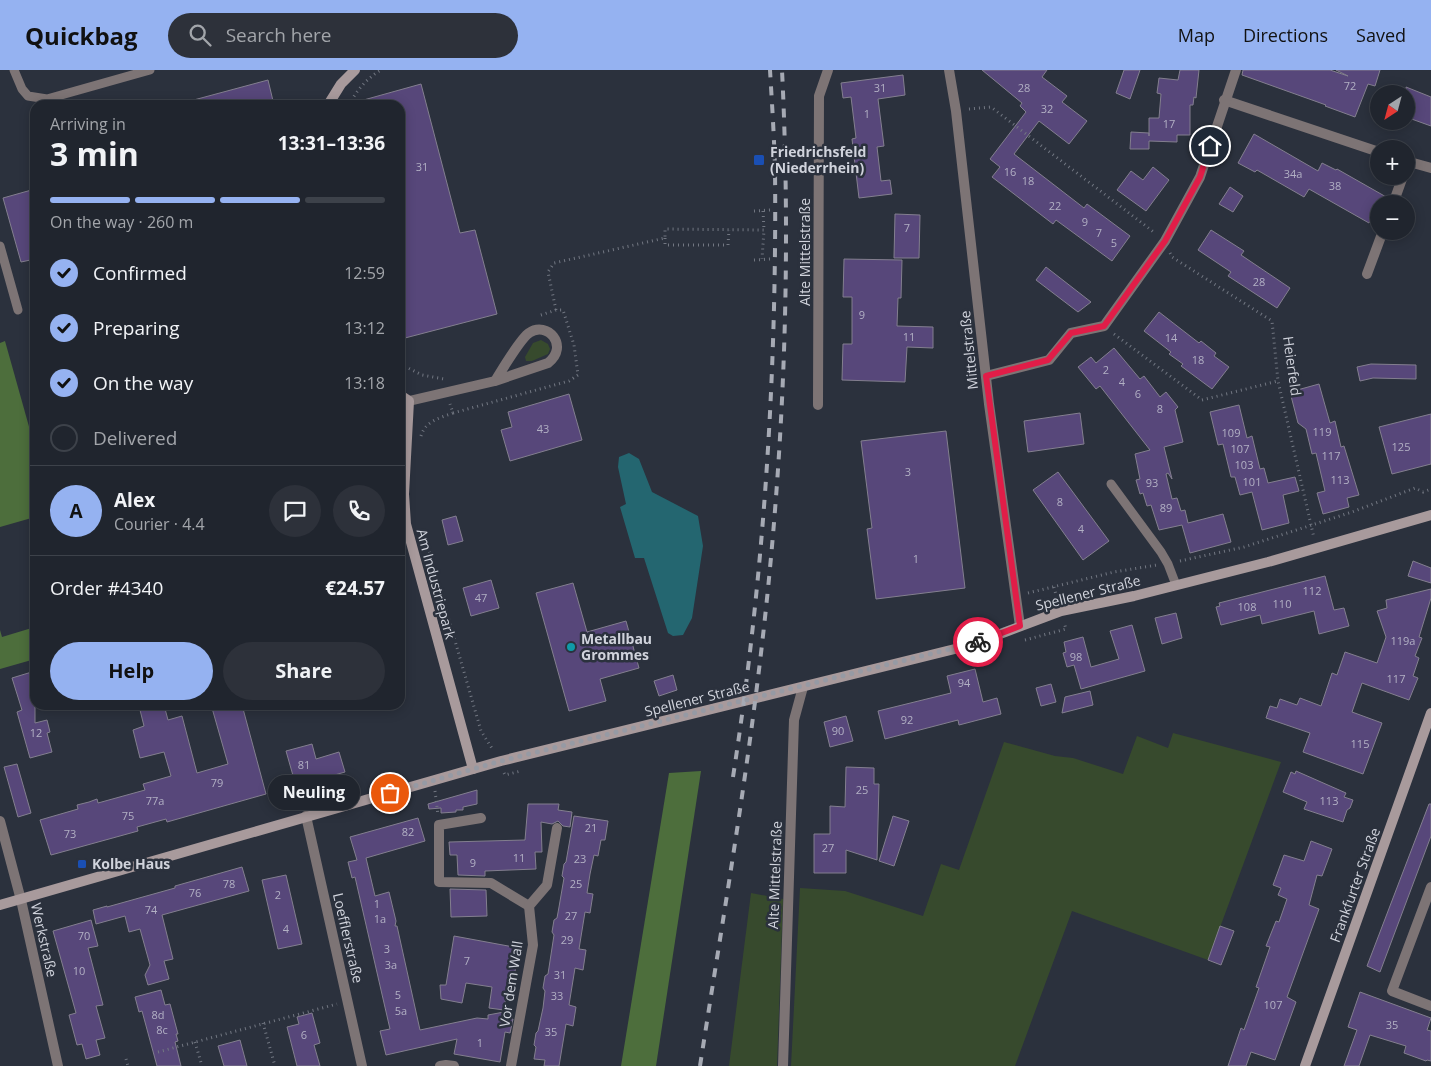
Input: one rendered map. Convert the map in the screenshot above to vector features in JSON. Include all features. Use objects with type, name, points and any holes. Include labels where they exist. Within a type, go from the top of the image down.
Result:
[{"type":"street","points":[[331,100],[341,84],[355,70]]},
{"type":"street","name":"Alte Mittelstraße","points":[[818,405],[819,96],[828,70]]},
{"type":"street","name":"Mittelstraße","points":[[949,70],[956,111],[986,376],[1020,626]]},
{"type":"street","points":[[986,376],[1048,360],[1071,333],[1104,326],[1165,241],[1200,177],[1224,100],[1236,70]]},
{"type":"street","points":[[1224,100],[1370,149]]},
{"type":"street","points":[[1415,165],[1431,168]]},
{"type":"street","points":[[1367,274],[1380,240]]},
{"type":"street","name":"Am Industriepark","points":[[405,398],[447,392],[494,381],[548,363],[557,352],[556,339],[551,333],[538,329],[528,333],[494,381]]},
{"type":"street","name":"Am Industriepark","points":[[405,509],[406,524],[473,769]]},
{"type":"street","name":"Spellener Straße","points":[[0,906],[501,761],[971,645],[1045,616],[1079,606],[1134,596],[1316,548],[1431,515]]},
{"type":"street","name":"Alte Mittelstraße","points":[[783,1066],[794,720],[803,687]]},
{"type":"street","name":"Frankfurter Straße","points":[[1305,1066],[1431,713]]},
{"type":"street","name":"Loefflerstraße","points":[[306,816],[362,1066]]},
{"type":"street","points":[[481,818],[439,825],[439,882],[491,883],[529,906],[547,885],[557,828]]},
{"type":"street","name":"Werkstraße","points":[[0,821],[21,900],[58,1066]]},
{"type":"street","points":[[1430,890],[1392,991],[1431,1006]]},
{"type":"street","name":"Vor dem Wall","points":[[511,1066],[533,945],[529,906]]},
{"type":"street","points":[[440,1066],[446,1064],[454,1066]]},
{"type":"lane","points":[[14,70],[22,89],[28,96],[47,99],[150,70]]},
{"type":"lane","points":[[0,246],[18,310]]},
{"type":"lane","points":[[1111,484],[1168,564],[1176,585]]},
{"type":"path","points":[[351,100],[355,93],[375,73],[381,70]]},
{"type":"path","name":"Heierfeld","points":[[956,111],[991,107],[1165,241],[1172,257],[1272,321],[1278,382],[1316,548]]},
{"type":"path","points":[[754,211],[771,210]]},
{"type":"path","points":[[762,259],[763,211]]},
{"type":"path","points":[[729,230],[728,245],[665,245],[665,228],[764,230]]},
{"type":"path","points":[[556,310],[548,272],[554,263],[665,238]]},
{"type":"path","points":[[754,260],[771,260]]},
{"type":"path","points":[[1104,326],[1202,400],[1278,382]]},
{"type":"path","points":[[405,367],[422,376],[445,380],[453,413],[431,421],[422,431],[420,440]]},
{"type":"path","points":[[1016,596],[1114,572],[1168,564],[1244,546],[1352,512],[1415,488],[1423,492],[1431,489]]},
{"type":"path","points":[[427,545],[481,731],[501,761]]},
{"type":"path","points":[[434,780],[439,825]]},
{"type":"path","points":[[158,1052],[348,1000]]},
{"type":"path","points":[[263,1023],[275,1066]]},
{"type":"path","points":[[195,1042],[202,1066]]},
{"type":"path","points":[[126,1060],[128,1066]]},
{"type":"green space","points":[[541,340],[548,344],[550,349],[548,354],[532,361],[526,361],[525,357],[533,343]]},
{"type":"green space","points":[[5,341],[30,430],[30,518],[0,527],[0,343]]},
{"type":"green space","points":[[30,629],[30,660],[0,669],[0,630],[2,637]]},
{"type":"green space","points":[[1173,733],[1281,762],[1208,960],[1072,911],[1015,1066],[791,1066],[800,888],[845,891],[923,916],[941,864],[959,870],[1004,742],[1055,756],[1073,758],[1123,774],[1137,736],[1168,748]]},
{"type":"green space","points":[[701,771],[656,1066],[621,1066],[669,773]]},
{"type":"green space","points":[[751,893],[783,899],[777,1066],[729,1066]]},
{"type":"water","points":[[629,453],[639,459],[652,492],[698,516],[703,546],[692,618],[683,635],[673,636],[668,633],[644,558],[635,558],[620,507],[626,504],[618,467],[619,457]]},
{"type":"building","points":[[982,70],[1047,70],[1042,77],[1067,96],[1062,102],[1087,121],[1069,144],[1039,121],[1014,154],[1084,208],[1087,204],[1130,236],[1112,261],[1056,220],[1053,224],[992,177],[1000,167],[990,159],[1026,112],[1020,106],[1022,103]]},
{"type":"building","points":[[1124,70],[1140,70],[1130,99],[1116,93]]},
{"type":"building","points":[[1180,70],[1199,70],[1196,98],[1194,97],[1193,105],[1190,105],[1190,135],[1177,135],[1177,142],[1149,141],[1149,149],[1130,149],[1131,132],[1149,133],[1149,118],[1159,118],[1161,94],[1157,93],[1159,78],[1178,80]]},
{"type":"building","points":[[1243,70],[1330,70],[1348,76],[1336,70],[1380,70],[1375,85],[1368,84],[1355,117],[1242,75]]},
{"type":"building","points":[[903,75],[905,95],[878,99],[884,146],[877,147],[881,181],[890,180],[892,194],[859,198],[852,139],[856,138],[851,97],[843,98],[841,83]]},
{"type":"building","points":[[268,80],[273,100],[194,100]]},
{"type":"building","points":[[421,84],[460,233],[475,230],[497,314],[405,338],[405,100],[364,100]]},
{"type":"building","points":[[1415,91],[1431,97],[1431,126],[1415,120]]},
{"type":"building","points":[[1254,134],[1318,171],[1322,163],[1337,169],[1383,195],[1370,195],[1369,223],[1309,189],[1304,197],[1257,170],[1255,172],[1238,163]]},
{"type":"building","points":[[1153,167],[1169,180],[1146,211],[1117,190],[1131,171],[1143,180]]},
{"type":"building","points":[[1230,187],[1243,196],[1233,212],[1219,204]]},
{"type":"building","points":[[30,190],[30,260],[21,262],[3,198]]},
{"type":"building","points":[[895,214],[920,215],[919,258],[894,258]]},
{"type":"building","points":[[1211,230],[1244,251],[1241,255],[1290,288],[1277,308],[1228,276],[1231,272],[1198,250]]},
{"type":"building","points":[[844,259],[902,260],[901,298],[898,298],[897,326],[933,327],[933,348],[907,347],[905,382],[842,380],[843,344],[852,344],[852,297],[843,297]]},
{"type":"building","points":[[1046,267],[1091,302],[1078,312],[1036,280]]},
{"type":"building","points":[[1159,312],[1199,343],[1201,341],[1216,353],[1214,356],[1229,367],[1212,389],[1181,366],[1183,364],[1169,354],[1171,352],[1144,331]]},
{"type":"building","points":[[1114,348],[1140,379],[1144,376],[1160,397],[1166,392],[1178,407],[1175,410],[1183,442],[1164,447],[1172,479],[1168,473],[1166,474],[1172,499],[1177,498],[1181,511],[1185,510],[1188,523],[1223,514],[1231,542],[1190,553],[1182,525],[1159,530],[1151,505],[1147,506],[1143,493],[1140,494],[1136,480],[1140,479],[1135,454],[1150,450],[1100,386],[1096,389],[1078,367],[1091,357],[1096,363]]},
{"type":"building","points":[[1371,364],[1416,365],[1416,379],[1373,378],[1360,381],[1357,367]]},
{"type":"building","points":[[1319,384],[1330,423],[1335,421],[1341,447],[1344,446],[1359,495],[1347,498],[1349,507],[1323,514],[1317,493],[1325,491],[1316,453],[1312,454],[1306,429],[1298,423],[1290,392]]},
{"type":"building","points":[[569,394],[582,440],[510,461],[501,430],[512,427],[508,412]]},
{"type":"building","points":[[1239,405],[1247,438],[1252,436],[1260,469],[1264,468],[1268,483],[1295,477],[1299,491],[1283,495],[1289,523],[1262,530],[1252,492],[1240,495],[1235,477],[1231,477],[1223,444],[1218,445],[1210,412]]},
{"type":"building","points":[[1080,413],[1084,444],[1028,452],[1024,421]]},
{"type":"building","points":[[1431,414],[1431,464],[1392,474],[1379,427]]},
{"type":"building","points":[[946,431],[965,588],[876,599],[867,529],[872,528],[861,441]]},
{"type":"building","points":[[1058,472],[1109,541],[1083,560],[1033,490]]},
{"type":"building","points":[[456,516],[463,541],[448,545],[442,520]]},
{"type":"building","points":[[1413,561],[1431,568],[1431,583],[1408,576]]},
{"type":"building","points":[[1325,576],[1334,610],[1344,608],[1349,626],[1319,634],[1314,611],[1262,624],[1260,615],[1221,625],[1216,607],[1220,606],[1219,603]]},
{"type":"building","points":[[491,580],[499,608],[471,616],[463,588]]},
{"type":"building","name":"Metallbau Grommes","points":[[573,583],[587,632],[626,621],[639,668],[600,679],[606,701],[569,711],[536,593]]},
{"type":"building","points":[[1431,589],[1431,598],[1419,637],[1422,638],[1415,656],[1419,658],[1413,676],[1418,678],[1409,700],[1362,683],[1352,712],[1382,723],[1363,774],[1303,752],[1310,733],[1266,718],[1270,706],[1277,708],[1280,699],[1297,705],[1300,698],[1321,706],[1332,673],[1337,675],[1345,652],[1377,663],[1386,637],[1377,611],[1387,608],[1386,600]]},
{"type":"building","points":[[1176,613],[1182,638],[1162,644],[1155,618]]},
{"type":"building","points":[[1132,625],[1145,671],[1081,689],[1074,665],[1067,667],[1063,653],[1066,652],[1064,642],[1083,637],[1091,667],[1119,659],[1110,631]]},
{"type":"building","points":[[975,669],[983,702],[997,698],[1001,714],[959,725],[958,720],[885,739],[878,711],[951,693],[947,676]]},
{"type":"building","points":[[30,673],[30,710],[35,710],[35,723],[47,720],[50,732],[47,733],[52,752],[30,758],[17,712],[22,710],[12,678]]},
{"type":"building","points":[[673,675],[677,690],[659,696],[654,681]]},
{"type":"building","points":[[1051,684],[1056,702],[1041,706],[1036,688]]},
{"type":"building","points":[[1090,691],[1093,705],[1062,713],[1065,697]]},
{"type":"building","points":[[140,710],[165,710],[168,720],[182,716],[197,773],[228,764],[213,710],[243,710],[266,794],[167,822],[166,819],[137,827],[138,831],[51,855],[40,820],[78,809],[77,805],[97,799],[98,803],[145,790],[143,784],[171,776],[164,752],[140,758],[133,730],[144,726]]},
{"type":"building","points":[[846,716],[853,741],[830,747],[824,722]]},
{"type":"building","points":[[312,744],[316,759],[339,752],[345,772],[296,786],[286,751]]},
{"type":"building","points":[[17,764],[31,813],[18,817],[4,767]]},
{"type":"building","points":[[846,767],[874,768],[874,784],[879,784],[877,860],[846,850],[846,873],[814,873],[814,834],[830,834],[830,806],[845,807]]},
{"type":"building","points":[[1296,771],[1346,793],[1344,797],[1353,800],[1343,822],[1304,809],[1307,802],[1283,792],[1291,772],[1295,774]]},
{"type":"building","points":[[477,790],[477,804],[463,807],[463,810],[441,813],[441,808],[429,809],[428,804]]},
{"type":"building","points":[[528,804],[559,804],[558,810],[572,812],[570,827],[563,826],[558,821],[552,824],[541,822],[542,852],[535,852],[536,869],[485,871],[485,876],[458,875],[457,855],[450,855],[449,842],[525,840]]},
{"type":"building","points":[[1429,804],[1431,804],[1431,836],[1380,972],[1367,966]]},
{"type":"building","points":[[574,816],[608,821],[605,840],[601,840],[598,856],[594,855],[590,874],[587,893],[593,894],[590,913],[585,912],[579,949],[586,950],[583,970],[575,968],[569,1005],[576,1007],[573,1026],[566,1024],[559,1066],[544,1066],[545,1060],[534,1059],[536,1047],[534,1045],[543,1008],[545,991],[543,988],[545,976],[548,974],[554,935],[552,932],[554,920],[557,918],[564,878],[562,876],[564,864],[566,862]]},
{"type":"building","points":[[893,816],[909,821],[894,866],[879,861]]},
{"type":"building","points":[[418,818],[425,841],[366,858],[375,896],[389,892],[396,921],[395,926],[397,926],[420,1030],[477,1018],[488,1019],[488,1015],[504,1012],[503,1017],[513,1019],[510,1033],[505,1032],[500,1062],[454,1054],[457,1039],[386,1055],[380,1031],[390,1029],[355,877],[352,878],[348,862],[357,860],[350,837]]},
{"type":"building","points":[[1311,841],[1332,849],[1322,876],[1317,875],[1309,905],[1319,909],[1287,997],[1296,1002],[1275,1060],[1251,1052],[1246,1066],[1228,1066],[1241,1028],[1244,1030],[1259,988],[1256,987],[1270,947],[1266,946],[1276,921],[1279,922],[1287,899],[1278,895],[1281,888],[1273,885],[1284,855],[1304,861]]},
{"type":"building","points":[[242,867],[249,891],[162,915],[173,959],[164,961],[169,979],[148,985],[145,975],[150,965],[140,929],[129,932],[125,916],[96,924],[93,910],[175,888],[175,886]]},
{"type":"building","points":[[286,875],[302,944],[278,949],[262,880]]},
{"type":"building","points":[[450,889],[486,890],[487,916],[451,917]]},
{"type":"building","points":[[91,920],[98,946],[88,948],[103,1005],[96,1006],[105,1038],[96,1040],[100,1055],[86,1059],[82,1044],[77,1045],[69,1015],[76,1013],[53,931]]},
{"type":"building","points":[[1220,926],[1234,931],[1221,965],[1208,960]]},
{"type":"building","points":[[454,936],[519,948],[512,989],[507,988],[504,1010],[489,1008],[492,987],[466,983],[462,1003],[441,999],[440,985],[446,985]]},
{"type":"building","points":[[161,990],[165,1005],[170,1004],[178,1034],[176,1034],[178,1041],[175,1042],[181,1066],[157,1066],[142,1011],[139,1012],[135,997]]},
{"type":"building","points":[[1360,992],[1431,1018],[1427,1030],[1431,1031],[1431,1061],[1404,1053],[1406,1046],[1370,1035],[1359,1066],[1344,1066],[1357,1030],[1348,1027]]},
{"type":"building","points":[[312,1013],[320,1043],[314,1045],[320,1066],[297,1066],[287,1027],[299,1024],[297,1017]]},
{"type":"building","points":[[240,1040],[247,1066],[224,1066],[218,1046]]},
{"type":"railway","points":[[733,777],[753,626],[771,397],[774,321],[775,168],[770,70]]},
{"type":"railway","points":[[700,1066],[752,727],[774,526],[783,374],[785,298],[786,222],[782,70]]},
{"type":"way so far","points":[[390,793],[501,761],[978,642]]},
{"type":"place","name":"Friedrichsfeld (Niederrhein)","points":[[759,160]]},
{"type":"place","name":"Metallbau Grommes","points":[[571,647]]},
{"type":"place","name":"Neuling","points":[[390,793]]},
{"type":"place","name":"Kolbe Haus","points":[[82,864]]},
{"type":"route","points":[[978,642],[1020,626],[986,376],[1048,360],[1071,333],[1104,326],[1165,241],[1200,177],[1210,146]]}]
